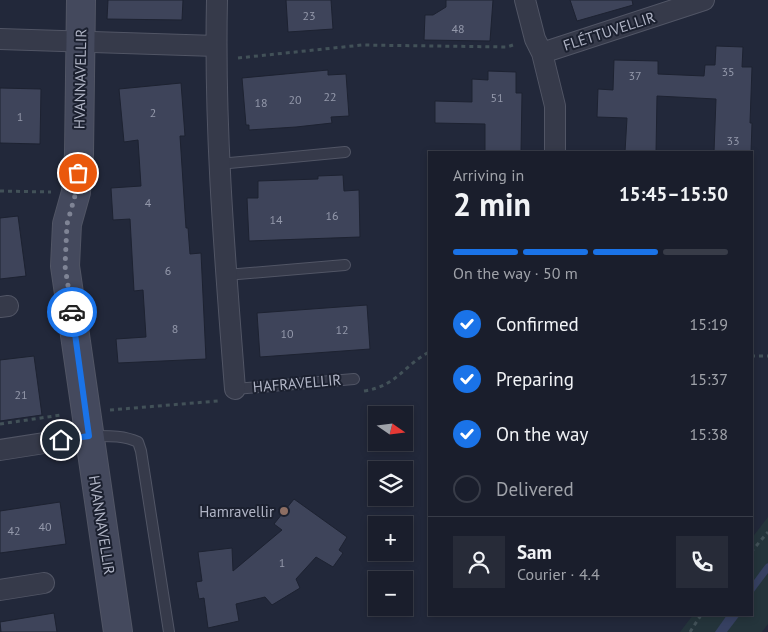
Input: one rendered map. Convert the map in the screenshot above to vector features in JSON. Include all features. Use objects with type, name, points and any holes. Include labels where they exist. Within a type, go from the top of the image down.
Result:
[{"type":"street","name":"HVANNAVELLIR","points":[[81,0],[79,154],[76,192],[67,224],[65,266],[118,632]]},
{"type":"street","name":"HAFRAVELLIR","points":[[217,0],[216,54],[219,164],[235,389]]},
{"type":"street","name":"FLÉTTUVELLIR","points":[[525,0],[555,106],[555,151]]},
{"type":"street","name":"FLÉTTUVELLIR","points":[[539,46],[704,0]]},
{"type":"street","points":[[0,39],[80,41],[216,54]]},
{"type":"street","points":[[0,450],[87,424]]},
{"type":"street","points":[[0,590],[44,583]]},
{"type":"lane","points":[[219,164],[345,152]]},
{"type":"lane","points":[[226,275],[345,265]]},
{"type":"lane","name":"HAFRAVELLIR","points":[[235,389],[354,379]]},
{"type":"lane","points":[[87,424],[110,436],[129,438],[138,442],[142,451],[169,632]]},
{"type":"path","points":[[216,54],[362,45],[539,46]]},
{"type":"path","points":[[0,191],[76,192]]},
{"type":"path","points":[[753,356],[768,356]]},
{"type":"path","points":[[0,424],[87,424]]},
{"type":"path","points":[[753,550],[768,532]]},
{"type":"path","points":[[690,632],[700,616]]},
{"type":"shaded area","points":[[768,517],[768,624],[762,632],[680,632],[692,616],[753,616],[753,536]]},
{"type":"water","points":[[726,616],[739,616],[727,632],[715,632]]},
{"type":"building","points":[[108,0],[183,0],[182,20],[107,19]]},
{"type":"building","points":[[286,0],[331,0],[333,29],[288,32]]},
{"type":"building","points":[[446,0],[493,0],[490,41],[424,40],[425,15],[433,15],[446,7]]},
{"type":"building","points":[[570,0],[632,0],[633,5],[577,21]]},
{"type":"building","points":[[716,46],[743,47],[742,67],[752,67],[751,151],[714,151],[716,99],[657,96],[656,151],[625,151],[627,118],[597,117],[598,89],[613,90],[614,60],[658,61],[658,74],[704,76],[705,65],[715,65]]},
{"type":"building","points":[[328,70],[328,75],[346,74],[349,116],[331,117],[332,123],[249,130],[249,125],[246,125],[242,78]]},
{"type":"building","points":[[488,71],[516,72],[516,93],[522,93],[521,151],[485,151],[485,124],[435,123],[435,101],[472,102],[472,79],[488,80]]},
{"type":"building","points":[[181,83],[185,136],[180,136],[186,228],[188,228],[190,254],[201,253],[206,359],[118,363],[116,339],[146,337],[143,290],[134,291],[130,219],[113,220],[111,188],[141,186],[138,140],[124,142],[119,89]]},
{"type":"building","points":[[0,88],[41,89],[40,144],[0,143]]},
{"type":"building","points":[[343,175],[344,191],[359,190],[360,237],[249,241],[247,198],[258,198],[258,181],[318,179],[318,176]]},
{"type":"building","points":[[18,216],[26,276],[0,279],[0,218]]},
{"type":"building","points":[[367,305],[370,349],[260,357],[257,313]]},
{"type":"building","points":[[34,356],[42,415],[0,421],[0,360]]},
{"type":"building","points":[[294,499],[347,537],[339,550],[343,553],[333,567],[316,557],[296,579],[300,588],[272,605],[265,597],[236,604],[239,621],[208,628],[204,598],[199,599],[196,582],[202,581],[198,552],[232,548],[233,571],[282,530],[274,524]]},
{"type":"building","points":[[60,502],[66,544],[0,553],[0,511]]},
{"type":"building","points":[[54,613],[57,632],[1,632],[0,622]]},
{"type":"waterway","points":[[753,587],[768,567]]},
{"type":"way so far","points":[[72,312],[65,266],[67,224],[76,192],[78,173]]},
{"type":"place","name":"Hamravellir","points":[[284,511]]},
{"type":"route","points":[[61,440],[89,436],[72,312]]}]
